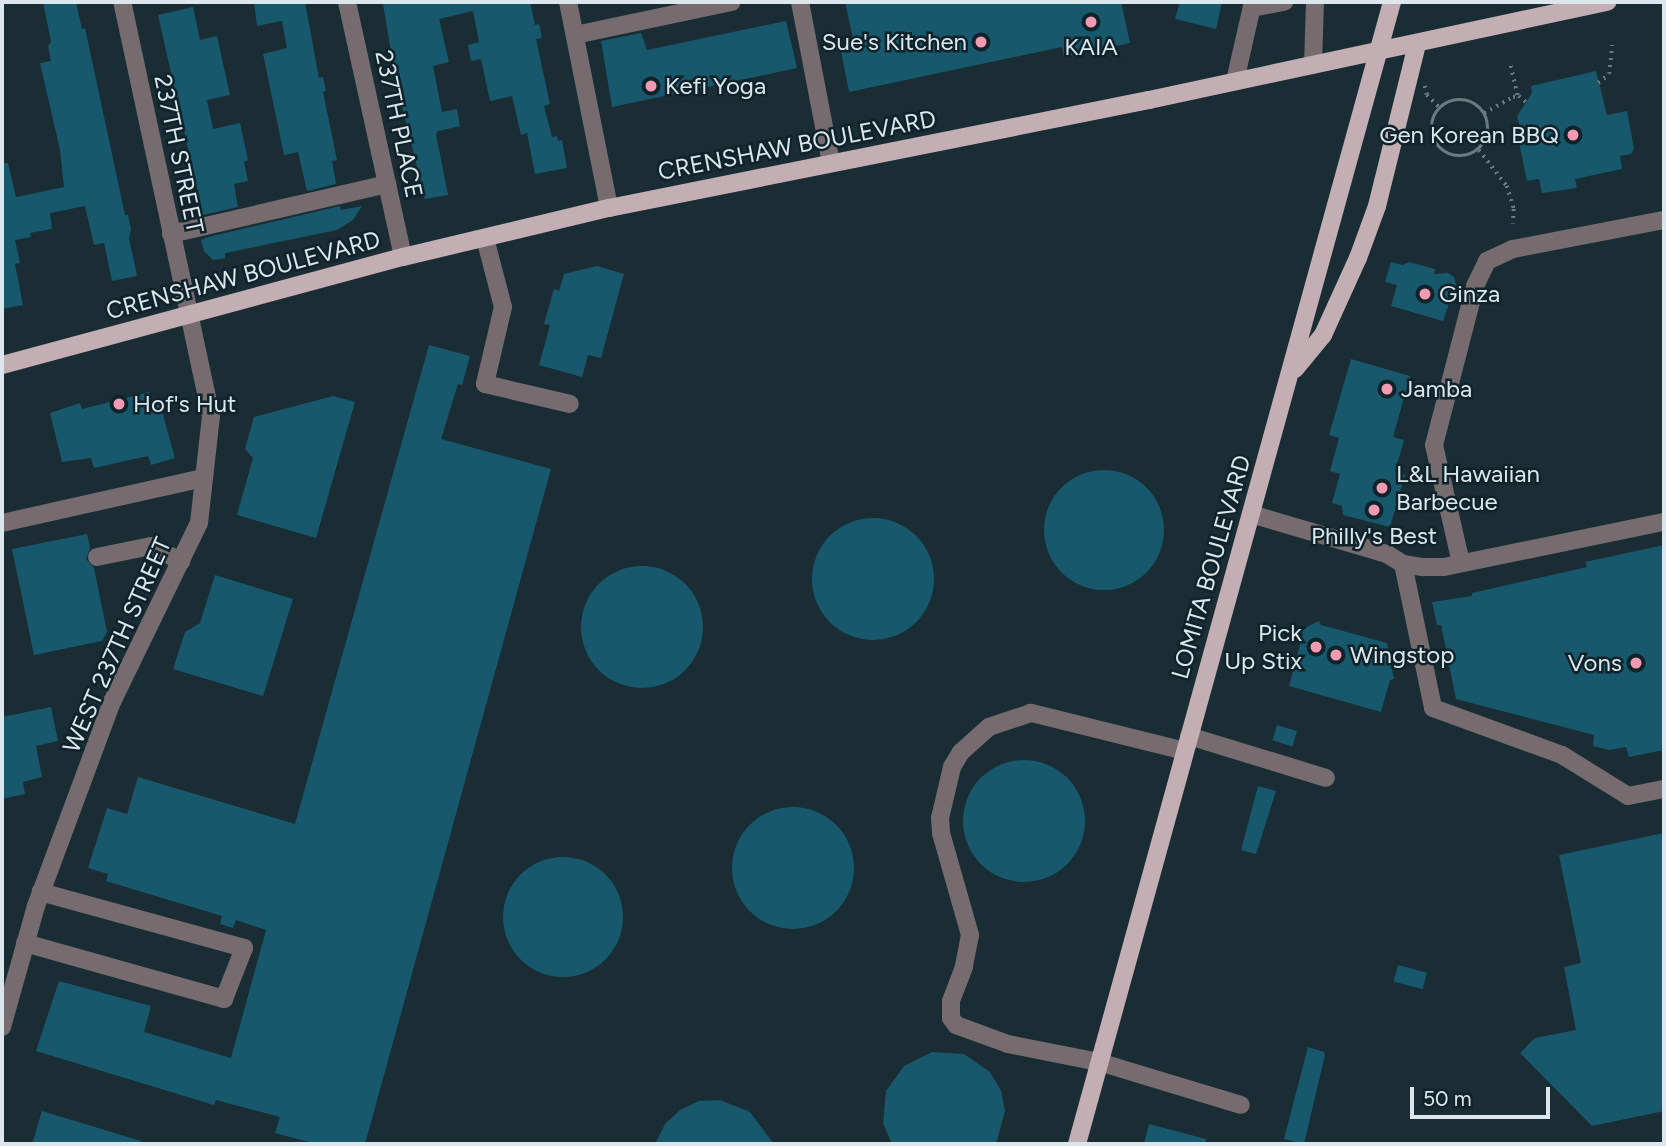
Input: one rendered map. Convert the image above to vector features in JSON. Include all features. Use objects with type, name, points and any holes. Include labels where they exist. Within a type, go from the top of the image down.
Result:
[{"type":"main road","name":"LOMITA BOULEVARD","points":[[1077,1144],[1392,2]]},
{"type":"main road","name":"CRENSHAW BOULEVARD","points":[[2,365],[403,257],[609,208],[1417,44],[1608,2]]},
{"type":"main road","points":[[1290,374],[1323,335],[1358,258],[1377,206],[1417,44]]},
{"type":"street","name":"237TH STREET","points":[[122,2],[189,316]]},
{"type":"street","name":"237TH PLACE","points":[[347,2],[403,257]]},
{"type":"street","points":[[568,2],[609,208]]},
{"type":"street","points":[[575,35],[732,2]]},
{"type":"street","points":[[800,2],[831,163]]},
{"type":"street","points":[[1235,81],[1253,5],[1284,2]]},
{"type":"street","points":[[1313,65],[1315,2]]},
{"type":"street","points":[[171,234],[387,184]]},
{"type":"street","points":[[1461,564],[1434,445],[1475,286],[1487,261],[1513,249],[1664,220]]},
{"type":"street","points":[[485,238],[503,307],[485,384],[570,404]]},
{"type":"street","name":"WEST 237TH STREET","points":[[2,1027],[41,892],[112,702],[199,523],[211,416],[189,316]]},
{"type":"street","points":[[3,517],[204,478]]},
{"type":"street","points":[[1251,514],[1387,554],[1403,564],[1423,567],[1461,564],[1664,522]]},
{"type":"street","points":[[97,557],[151,546],[181,561]]},
{"type":"street","points":[[1403,564],[1433,708],[1562,755],[1628,796],[1664,789]]},
{"type":"street","points":[[1241,1105],[1099,1062],[1008,1044],[956,1025],[951,1018],[951,1001],[964,967],[970,935],[941,833],[943,798],[952,767],[961,752],[989,727],[1031,713],[1187,744],[1326,778]]},
{"type":"street","points":[[25,943],[224,999],[244,948],[41,892]]},
{"type":"path","points":[[1598,83],[1609,74],[1612,45]]},
{"type":"path","points":[[1511,66],[1518,96],[1527,102]]},
{"type":"path","points":[[1425,84],[1427,95],[1440,108]]},
{"type":"path","points":[[1484,113],[1518,96]]},
{"type":"path","points":[[1455,100],[1464,100],[1484,113],[1488,133],[1479,149],[1461,157],[1443,151],[1432,135],[1432,126],[1440,108],[1455,100]]},
{"type":"path","points":[[1479,149],[1507,186],[1514,209],[1513,224]]},
{"type":"building","points":[[43,2],[76,2],[82,29],[85,28],[125,215],[128,215],[131,229],[129,238],[137,276],[112,281],[104,243],[94,245],[85,206],[50,213],[52,229],[30,233],[31,237],[15,240],[20,263],[15,264],[23,305],[2,309],[2,163],[8,163],[16,197],[64,187],[60,150],[40,63],[51,61],[48,46],[51,42]]},
{"type":"building","points":[[254,2],[305,2],[319,78],[323,77],[326,91],[323,92],[337,160],[332,161],[336,184],[307,191],[298,152],[284,155],[263,54],[287,48],[282,21],[257,26]]},
{"type":"building","points":[[530,2],[535,25],[539,24],[542,38],[536,39],[550,104],[544,106],[552,137],[557,136],[558,141],[562,140],[567,168],[535,174],[527,133],[521,135],[512,96],[490,101],[481,59],[471,61],[468,45],[479,42],[473,11],[439,19],[449,62],[433,66],[442,112],[457,109],[460,126],[438,131],[436,134],[448,195],[425,199],[396,82],[383,4]]},
{"type":"building","points":[[845,2],[1121,2],[1130,43],[1064,57],[1062,47],[849,92],[841,51],[855,48]]},
{"type":"building","name":"KAIA","points":[[1180,2],[1222,2],[1216,29],[1175,19]]},
{"type":"building","points":[[193,7],[200,40],[217,36],[230,95],[207,100],[213,129],[240,123],[248,160],[244,162],[248,181],[234,184],[238,207],[203,215],[158,15]]},
{"type":"building","points":[[786,21],[797,68],[612,107],[601,41],[641,33],[647,50]]},
{"type":"building","name":"Gen Korean BBQ","points":[[1596,71],[1607,115],[1627,111],[1634,149],[1631,154],[1620,156],[1622,169],[1575,179],[1577,188],[1542,193],[1539,179],[1527,181],[1516,128],[1520,127],[1517,116],[1532,93],[1531,86]]},
{"type":"building","points":[[340,206],[341,210],[362,206],[353,220],[337,230],[225,253],[225,258],[213,260],[204,251],[201,240],[208,237]]},
{"type":"building","points":[[1391,262],[1403,265],[1409,262],[1435,269],[1434,274],[1448,273],[1454,277],[1456,284],[1443,321],[1391,306],[1397,285],[1385,282]]},
{"type":"building","points":[[597,266],[624,274],[601,358],[588,355],[582,377],[539,365],[550,325],[544,324],[554,289],[559,291],[564,274]]},
{"type":"building","points":[[429,345],[470,356],[441,439],[551,469],[365,1144],[316,1144],[275,1133],[280,1117],[216,1100],[214,1105],[36,1051],[59,981],[151,1006],[144,1032],[231,1058],[266,930],[236,920],[233,928],[220,924],[222,916],[106,881],[108,874],[88,868],[107,808],[127,814],[138,777],[295,824]]},
{"type":"building","points":[[1351,359],[1410,376],[1393,437],[1404,440],[1395,472],[1405,475],[1390,527],[1343,515],[1342,506],[1332,503],[1340,474],[1330,471],[1339,438],[1329,435]]},
{"type":"building","points":[[149,392],[152,406],[160,404],[175,458],[151,465],[148,456],[94,468],[91,458],[62,462],[50,413],[80,403],[82,409]]},
{"type":"building","points":[[333,396],[355,402],[316,538],[237,515],[253,458],[245,449],[254,417]]},
{"type":"building","points":[[1104,470],[1127,475],[1146,488],[1159,507],[1164,530],[1159,553],[1146,572],[1127,585],[1104,590],[1081,585],[1062,572],[1049,553],[1044,530],[1049,507],[1062,488],[1081,475]]},
{"type":"building","points":[[873,518],[896,523],[916,536],[929,556],[934,579],[929,602],[916,622],[896,635],[873,640],[850,635],[830,622],[817,602],[812,579],[817,556],[830,536],[850,523]]},
{"type":"building","points":[[87,534],[90,548],[86,559],[94,568],[107,632],[102,641],[34,655],[12,549]]},
{"type":"building","points":[[1664,545],[1664,750],[1629,757],[1626,747],[1609,750],[1593,746],[1594,735],[1456,699],[1441,625],[1437,625],[1432,602],[1472,596],[1472,593],[1587,567],[1585,562]]},
{"type":"building","points":[[642,566],[665,571],[685,584],[698,604],[703,627],[698,650],[685,670],[665,683],[642,688],[619,683],[599,670],[586,650],[581,627],[586,604],[599,584],[619,571]]},
{"type":"building","points":[[215,575],[293,599],[263,696],[173,669],[185,632],[200,623]]},
{"type":"building","points":[[1319,621],[1321,625],[1387,643],[1394,679],[1390,680],[1381,712],[1289,686],[1303,634],[1300,630]]},
{"type":"building","points":[[51,707],[58,741],[36,746],[42,777],[23,782],[25,794],[2,799],[2,717]]},
{"type":"building","points":[[1277,725],[1297,731],[1292,746],[1272,740]]},
{"type":"building","points":[[1024,760],[1047,765],[1067,778],[1080,798],[1085,821],[1080,844],[1067,864],[1047,877],[1024,882],[1001,877],[981,864],[968,844],[963,821],[968,798],[981,778],[1001,765]]},
{"type":"building","points":[[1258,786],[1276,791],[1256,854],[1241,850]]},
{"type":"building","points":[[793,807],[816,812],[836,825],[849,845],[854,868],[849,891],[836,911],[816,924],[793,929],[770,924],[750,911],[737,891],[732,868],[737,845],[750,825],[770,812]]},
{"type":"building","points":[[1664,833],[1664,1111],[1592,1126],[1520,1053],[1535,1038],[1576,1030],[1564,967],[1581,963],[1559,855]]},
{"type":"building","points":[[563,857],[586,862],[605,875],[618,894],[623,917],[618,940],[605,959],[586,972],[563,977],[540,972],[521,959],[508,940],[503,917],[508,894],[521,875],[540,862]]},
{"type":"building","points":[[1398,965],[1427,973],[1423,989],[1394,981]]},
{"type":"building","points":[[1308,1047],[1324,1052],[1325,1055],[1304,1144],[1284,1139]]},
{"type":"building","points":[[932,1052],[964,1054],[990,1072],[1001,1091],[1005,1111],[996,1144],[892,1144],[883,1123],[886,1091],[904,1066]]},
{"type":"building","points":[[720,1100],[750,1112],[774,1144],[655,1144],[665,1124],[680,1110],[699,1101]]},
{"type":"building","points":[[42,1111],[141,1141],[140,1144],[32,1144]]},
{"type":"building","points":[[1149,1124],[1206,1139],[1205,1144],[1144,1144]]},
{"type":"place","name":"KAIA","points":[[1091,22]]},
{"type":"place","name":"Sue's Kitchen","points":[[981,42]]},
{"type":"place","name":"Kefi Yoga","points":[[651,86]]},
{"type":"place","name":"Gen Korean BBQ","points":[[1573,135]]},
{"type":"place","name":"Ginza","points":[[1425,294]]},
{"type":"place","name":"Jamba","points":[[1387,389]]},
{"type":"place","name":"Hof's Hut","points":[[119,404]]},
{"type":"place","name":"L&L Hawaiian Barbecue","points":[[1382,488]]},
{"type":"place","name":"Philly's Best","points":[[1374,510]]},
{"type":"place","name":"Pick Up Stix","points":[[1316,647]]},
{"type":"place","name":"Wingstop","points":[[1336,655]]},
{"type":"place","name":"Vons","points":[[1636,663]]}]
